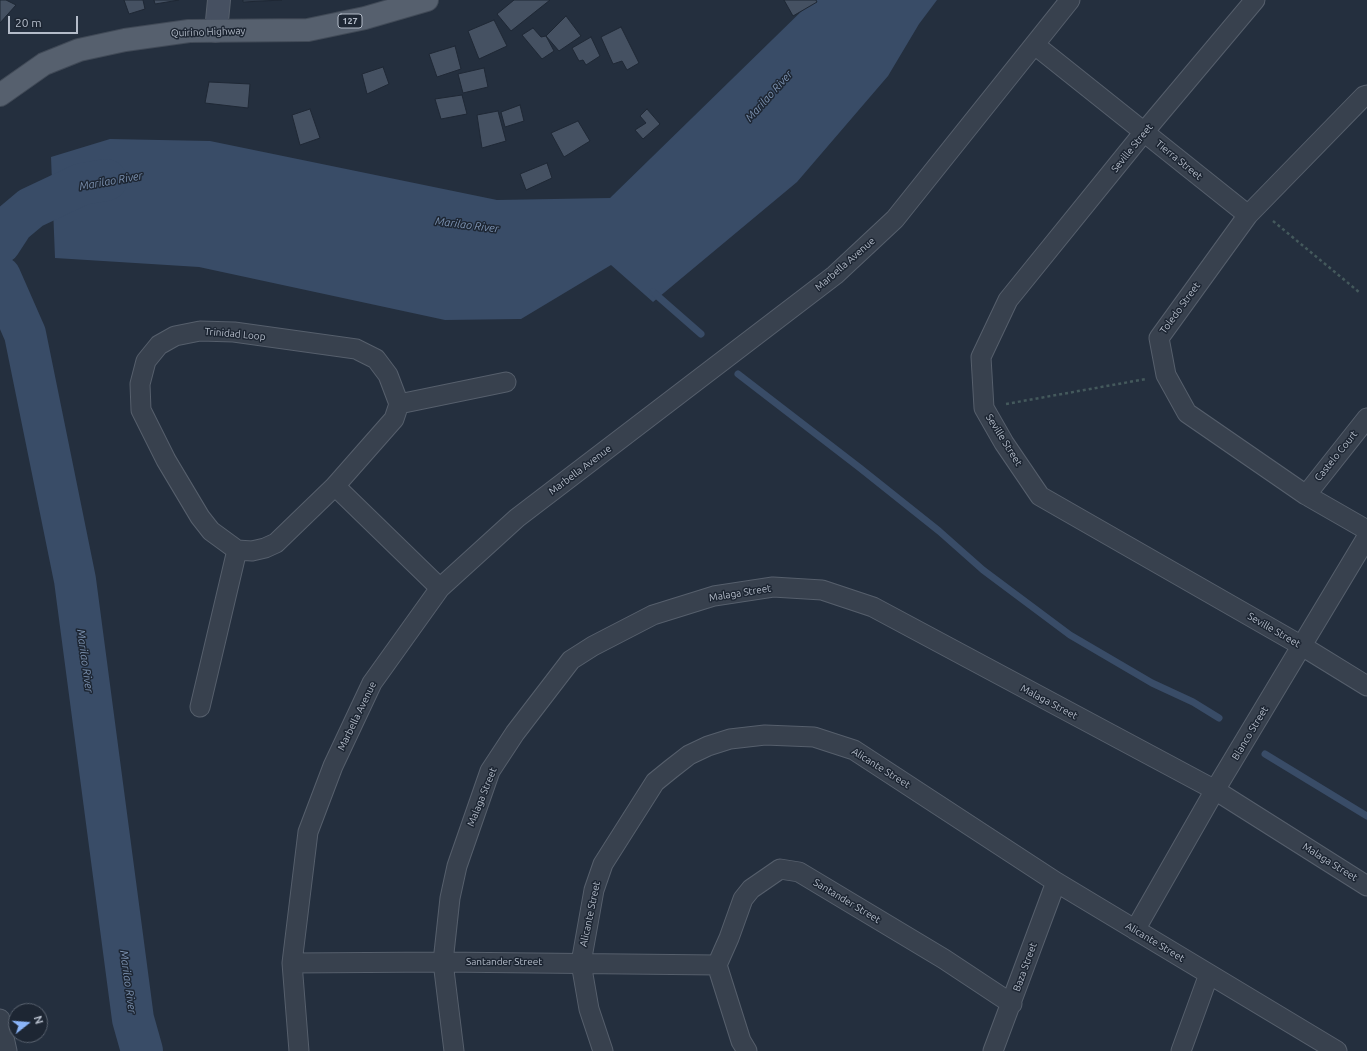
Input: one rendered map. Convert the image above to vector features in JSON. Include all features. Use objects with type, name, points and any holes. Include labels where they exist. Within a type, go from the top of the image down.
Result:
[{"type":"main road","name":"Quirino Highway","points":[[0,95],[44,64],[78,50],[125,40],[189,31],[308,30],[365,18],[427,0]]},
{"type":"street","points":[[216,31],[219,0]]},
{"type":"street","name":"Marbella Avenue","points":[[300,1051],[292,963],[308,832],[333,766],[372,683],[440,588],[517,518],[835,275],[895,219],[1070,0]]},
{"type":"street","name":"Seville Street","points":[[1255,0],[1144,132],[1008,300],[981,357],[984,408],[1004,443],[1040,496],[1302,646],[1367,686]]},
{"type":"street","name":"Tierra Street","points":[[1035,45],[1144,132],[1252,211]]},
{"type":"street","name":"Toledo Street","points":[[1367,95],[1364,96],[1252,211],[1159,338],[1166,375],[1187,413],[1306,495],[1367,530]]},
{"type":"street","name":"Trinidad Loop","points":[[236,550],[211,531],[200,517],[166,460],[141,410],[140,384],[146,361],[159,345],[175,336],[200,331],[234,332],[356,349],[376,359],[388,375],[399,404]]},
{"type":"street","points":[[200,707],[236,550],[252,551],[265,548],[276,543],[335,486],[394,419],[399,404],[506,382]]},
{"type":"street","name":"Castelo Court","points":[[1306,495],[1367,418]]},
{"type":"street","points":[[335,486],[440,588]]},
{"type":"street","name":"Blanco Street","points":[[1135,930],[1215,790],[1367,537]]},
{"type":"street","name":"Malaga Street","points":[[454,1051],[444,962],[450,898],[457,866],[490,771],[515,733],[571,660],[592,646],[653,615],[714,596],[773,587],[822,590],[873,607],[1215,790],[1367,886]]},
{"type":"street","name":"Alicante Street","points":[[603,1051],[589,1009],[580,962],[594,890],[603,864],[655,782],[689,755],[730,739],[748,736],[814,737],[854,750],[1056,882],[1337,1051]]},
{"type":"street","name":"Santander Street","points":[[292,963],[580,962],[717,965],[729,938],[743,899],[751,889],[780,869],[799,872],[944,959],[1012,1004]]},
{"type":"street","name":"Baza Street","points":[[993,1051],[1012,1004],[1056,882]]},
{"type":"street","points":[[717,965],[741,1041],[747,1051]]},
{"type":"street","points":[[1181,1051],[1208,974]]},
{"type":"street","points":[[0,1019],[7,1051]]},
{"type":"path","points":[[1252,211],[1359,292]]},
{"type":"path","points":[[984,408],[1166,375]]},
{"type":"water","points":[[813,0],[937,0],[919,24],[888,76],[797,182],[653,302],[611,265],[521,319],[445,320],[199,267],[55,258],[51,157],[110,139],[210,141],[497,200],[610,198]]},
{"type":"building","points":[[0,0],[6,0],[16,5],[0,23]]},
{"type":"building","points":[[124,0],[143,0],[145,9],[129,14]]},
{"type":"building","points":[[154,0],[179,0],[155,4]]},
{"type":"building","points":[[243,0],[282,0],[243,2]]},
{"type":"building","points":[[514,0],[550,0],[511,31],[497,14]]},
{"type":"building","points":[[784,0],[816,0],[817,2],[793,16]]},
{"type":"building","points":[[566,16],[581,36],[559,51],[546,36]]},
{"type":"building","points":[[494,20],[507,46],[479,59],[468,31]]},
{"type":"building","points":[[621,27],[639,63],[627,70],[622,61],[613,64],[601,37]]},
{"type":"building","points":[[533,28],[541,37],[546,36],[554,51],[542,59],[522,35]]},
{"type":"building","points":[[591,37],[600,56],[586,65],[583,60],[579,61],[572,48]]},
{"type":"building","points":[[455,46],[461,69],[437,77],[429,54]]},
{"type":"building","points":[[383,67],[389,84],[367,94],[362,74]]},
{"type":"building","points":[[484,68],[488,87],[463,93],[458,74]]},
{"type":"building","points":[[209,82],[250,84],[248,108],[205,103]]},
{"type":"building","points":[[462,95],[467,114],[441,119],[435,99]]},
{"type":"building","points":[[520,105],[524,121],[505,127],[501,112]]},
{"type":"building","points":[[310,109],[320,138],[300,145],[292,115]]},
{"type":"building","points":[[647,109],[660,124],[643,139],[635,130],[646,123],[640,116]]},
{"type":"building","points":[[498,111],[506,141],[482,148],[477,115]]},
{"type":"building","points":[[578,121],[590,141],[564,157],[551,133]]},
{"type":"building","points":[[547,163],[552,178],[526,190],[520,174]]},
{"type":"waterway","name":"Marilao River","points":[[0,243],[13,223],[31,208],[82,184],[106,180]]},
{"type":"waterway","name":"Marilao River","points":[[0,277],[25,334],[75,580],[133,1019],[142,1051]]},
{"type":"waterway","points":[[653,292],[701,334]]},
{"type":"waterway","points":[[738,374],[939,531],[983,570],[1070,635],[1152,683],[1193,702],[1219,718]]},
{"type":"waterway","points":[[1265,754],[1367,816]]}]
